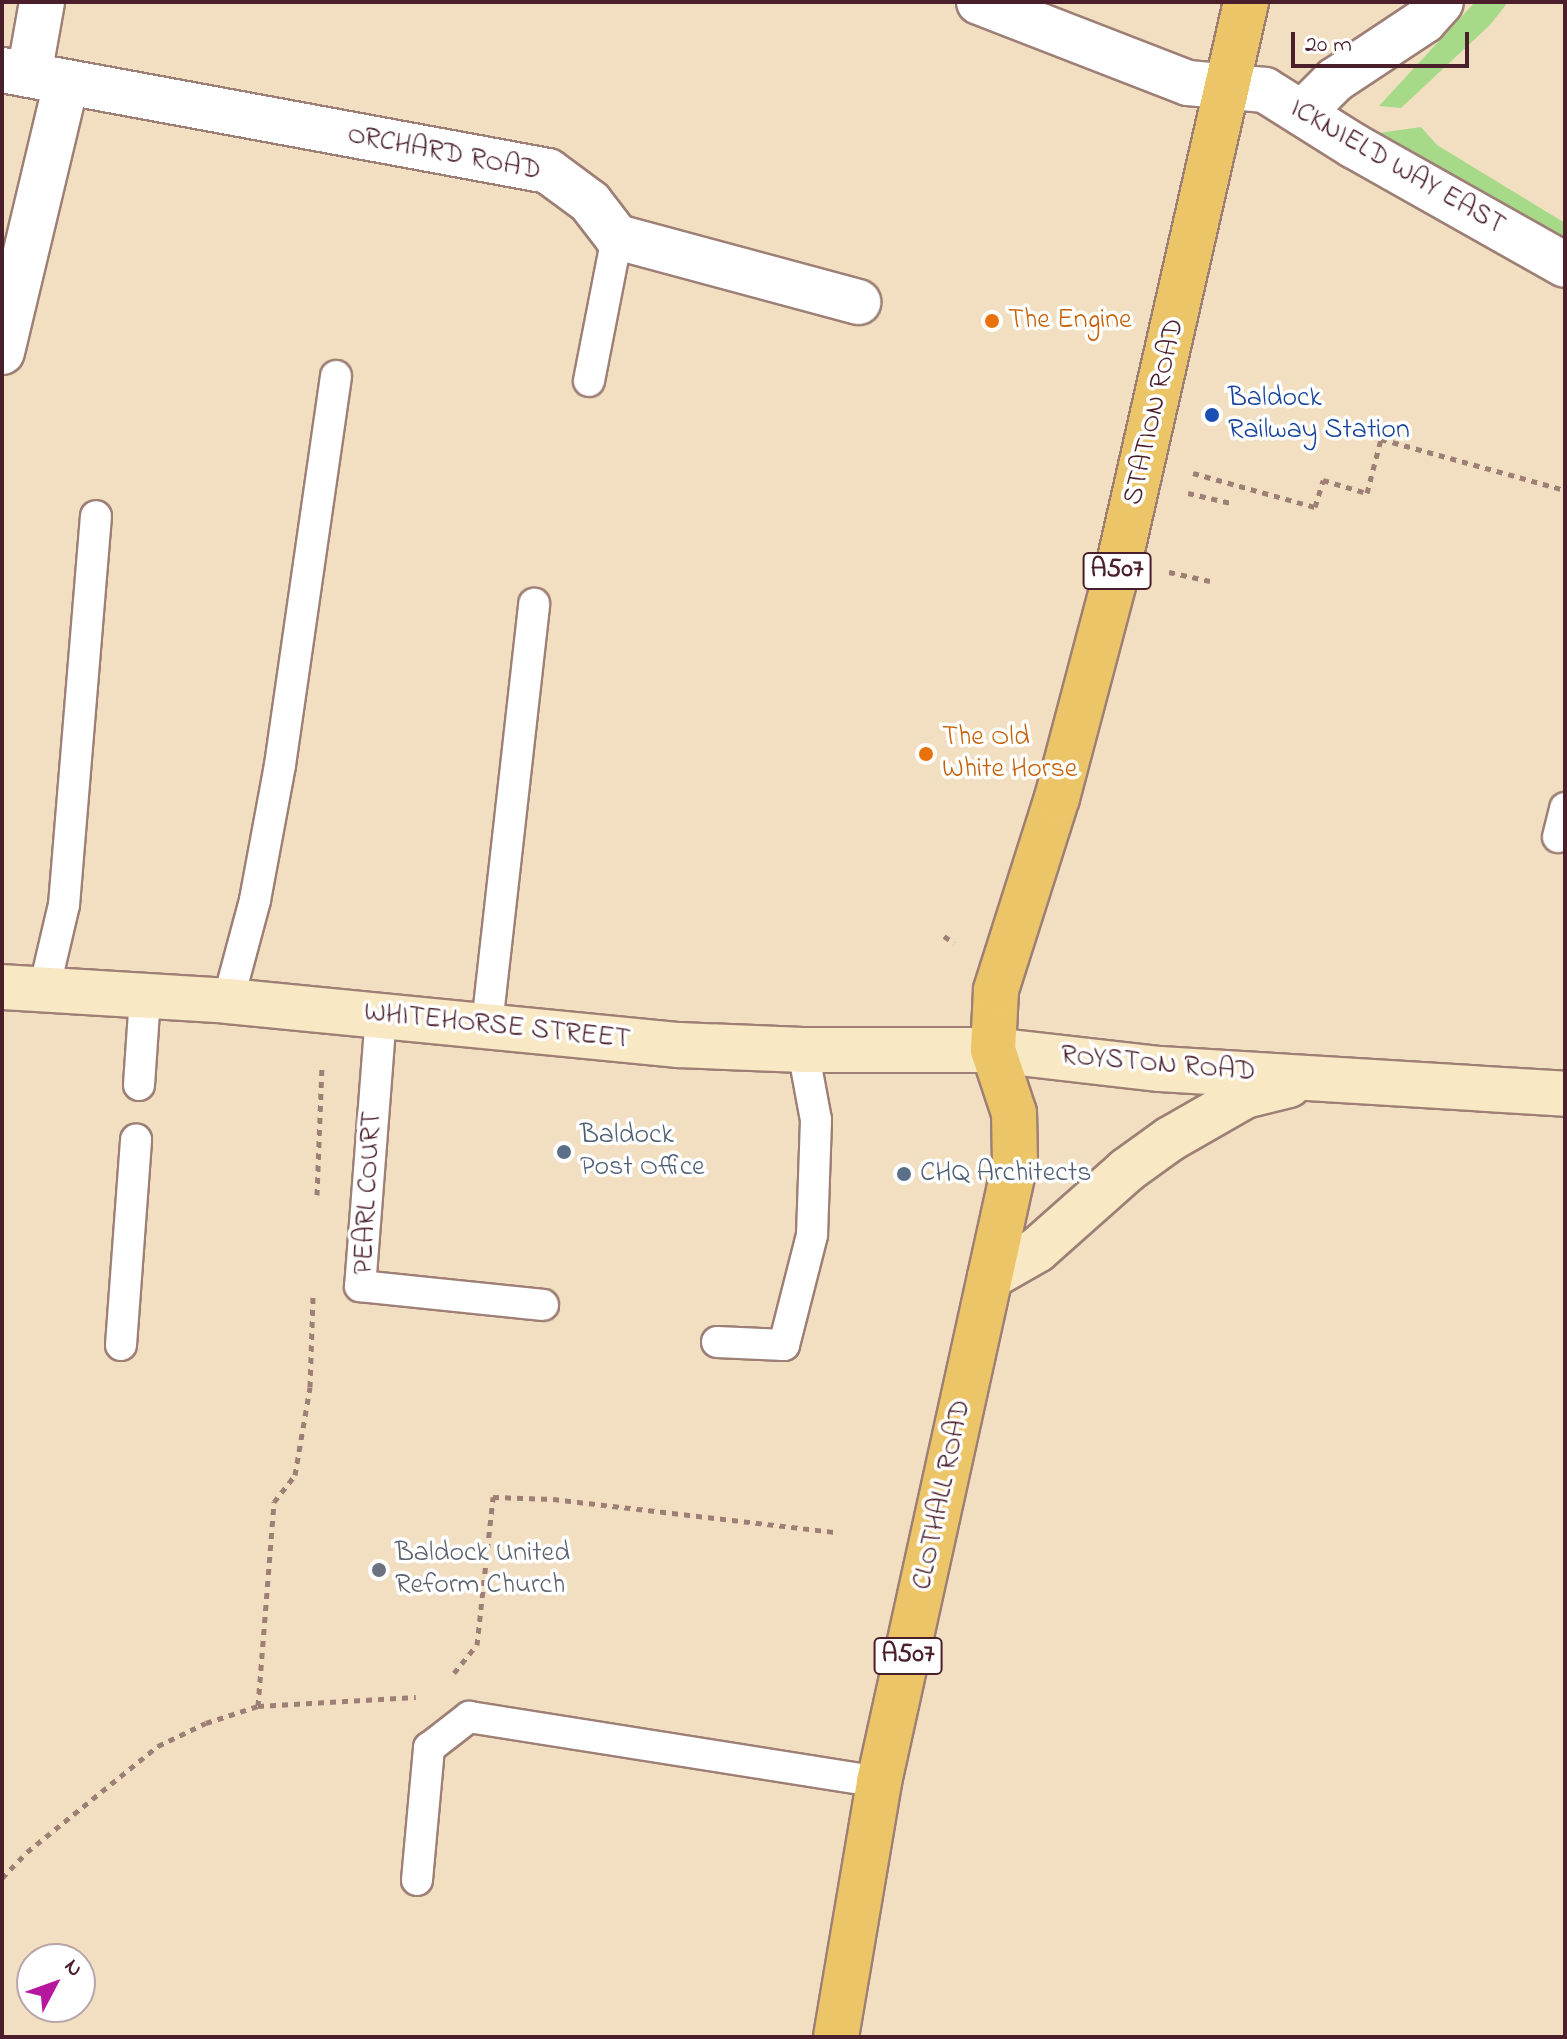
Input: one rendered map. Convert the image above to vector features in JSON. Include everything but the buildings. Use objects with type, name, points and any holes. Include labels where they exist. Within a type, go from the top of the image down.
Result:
[{"type":"main road","name":"STATION ROAD","points":[[993,1050],[996,990],[1057,798],[1120,559],[1186,279],[1225,87],[1246,2]]},
{"type":"main road","name":"WHITEHORSE STREET","points":[[23,988],[228,1001],[679,1045],[803,1050],[993,1050]]},
{"type":"main road","name":"ROYSTON ROAD","points":[[993,1050],[1160,1069],[1322,1076],[1565,1094]]},
{"type":"main road","name":"CLOTHALL ROAD","points":[[836,2037],[879,1782],[1015,1163],[1014,1113],[993,1050]]},
{"type":"main road","name":"ROYSTON ROAD","points":[[990,1277],[1037,1250],[1127,1170],[1170,1139],[1245,1096],[1322,1076]]},
{"type":"street","points":[[2,352],[42,2]]},
{"type":"street","name":"ICKNIELD WAY EAST","points":[[979,2],[1188,83],[1265,90],[1565,265]]},
{"type":"street","points":[[1302,113],[1335,80],[1424,21],[1441,2]]},
{"type":"street","name":"ORCHARD ROAD","points":[[32,76],[548,171],[590,202],[617,237]]},
{"type":"street","points":[[617,237],[858,302]]},
{"type":"lane","points":[[589,381],[617,237]]},
{"type":"lane","points":[[228,1001],[255,900],[280,765],[336,376]]},
{"type":"lane","points":[[23,988],[64,905],[96,516]]},
{"type":"lane","points":[[487,1025],[534,604]]},
{"type":"lane","points":[[139,1085],[145,996]]},
{"type":"lane","name":"PEARL COURT","points":[[381,1015],[360,1286],[543,1305]]},
{"type":"lane","points":[[717,1342],[784,1345],[812,1235],[816,1120],[803,1050]]},
{"type":"lane","points":[[121,1345],[136,1140]]},
{"type":"lane","points":[[417,1880],[429,1748],[469,1717],[879,1782]]},
{"type":"path","points":[[1184,470],[1315,507],[1323,480],[1367,493],[1381,439],[1565,490]]},
{"type":"path","points":[[1191,494],[1231,503]]},
{"type":"path","points":[[1173,573],[1210,581]]},
{"type":"path","points":[[944,936],[955,944]]},
{"type":"path","points":[[316,1210],[321,1087]]},
{"type":"path","points":[[258,1706],[274,1502],[295,1475],[310,1387],[314,1284]]},
{"type":"path","points":[[436,1696],[477,1645],[493,1497],[553,1499],[835,1532]]},
{"type":"path","points":[[2,1878],[39,1842],[158,1746],[206,1723],[258,1706],[436,1696],[469,1717]]},
{"type":"green space","points":[[1475,2],[1508,2],[1490,25],[1401,108],[1379,106]]},
{"type":"green space","points":[[1421,127],[1437,145],[1565,223],[1565,245],[1459,193],[1379,133]]},
{"type":"place","name":"The Engine","points":[[992,321]]},
{"type":"place","name":"Baldock Railway Station","points":[[1212,415]]},
{"type":"place","name":"The Old White Horse","points":[[926,754]]},
{"type":"place","name":"Baldock Post Office","points":[[564,1152]]},
{"type":"place","name":"CHQ Architects","points":[[904,1174]]},
{"type":"place","name":"Baldock United Reform Church","points":[[379,1570]]}]
